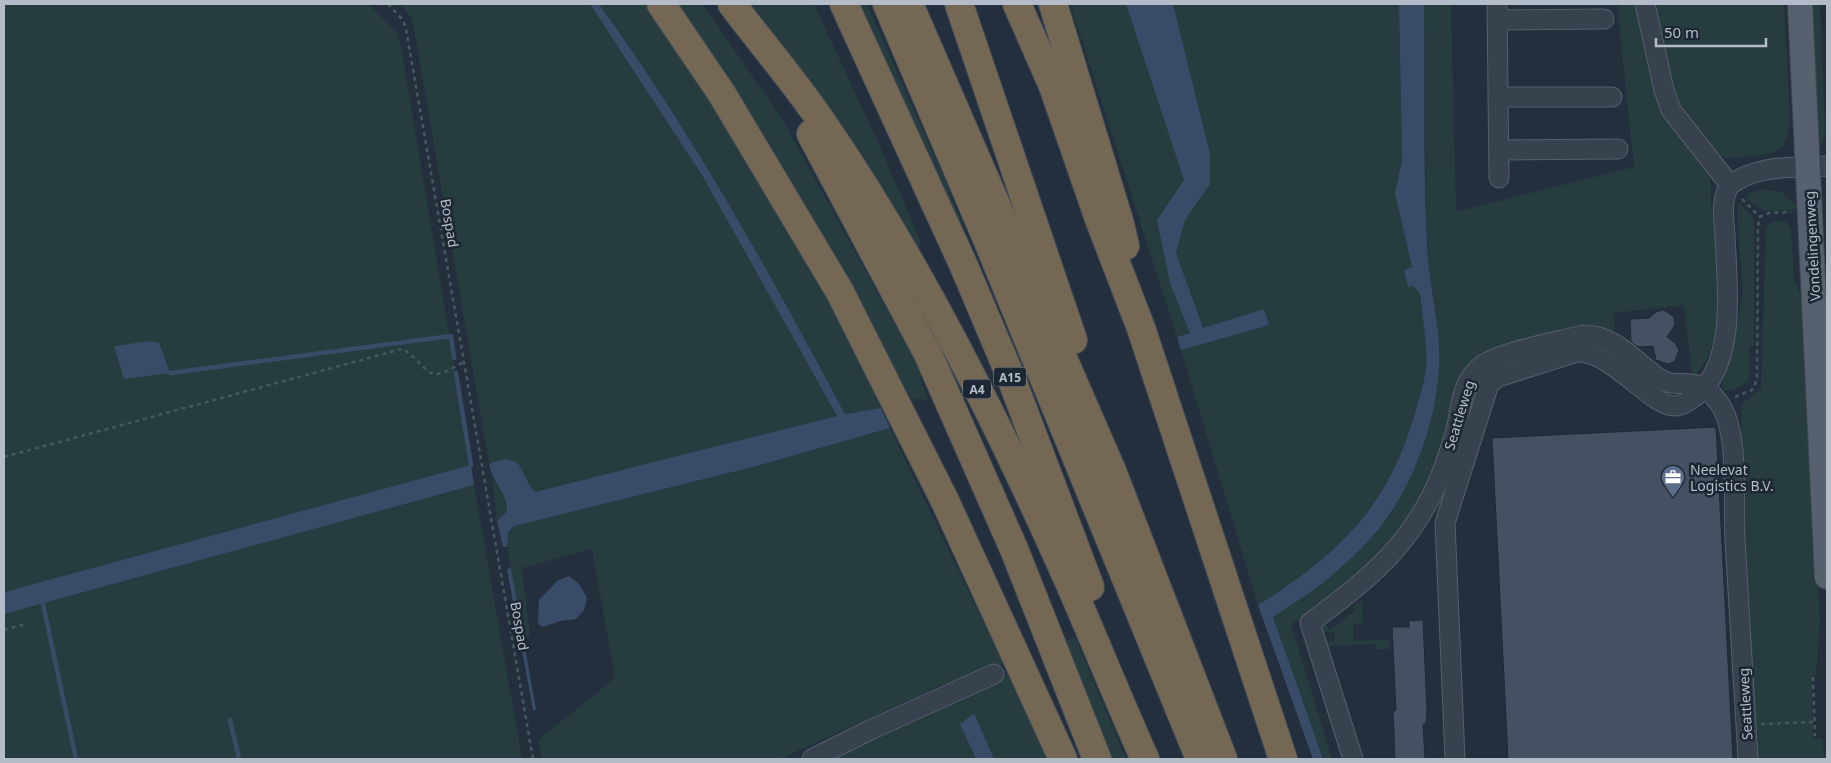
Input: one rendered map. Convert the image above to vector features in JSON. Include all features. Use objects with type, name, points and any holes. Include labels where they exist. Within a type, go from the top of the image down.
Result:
[{"type":"highway","points":[[661,4],[722,94],[840,292],[945,501],[1063,759]]},
{"type":"highway","name":"A4","points":[[732,4],[824,124],[899,245],[956,348],[1014,463],[1062,566],[1146,759]]},
{"type":"highway","name":"A15","points":[[844,4],[962,264],[1010,375],[1154,759]]},
{"type":"highway","name":"A15","points":[[886,4],[987,239],[1200,759]]},
{"type":"highway","points":[[909,4],[1112,471],[1223,759]]},
{"type":"highway","points":[[959,4],[1077,351],[1112,471]]},
{"type":"highway","points":[[1017,4],[1053,86],[1099,219],[1146,344],[1283,759]]},
{"type":"highway","points":[[1053,4],[1120,224],[1146,344]]},
{"type":"highway","name":"A4","points":[[763,45],[928,354],[1014,549],[1096,759]]},
{"type":"main road","name":"Vondelingenweg","points":[[1800,4],[1817,167],[1810,212],[1827,577]]},
{"type":"street","points":[[1645,4],[1664,90],[1671,110],[1730,185]]},
{"type":"street","points":[[1499,178],[1497,12],[1604,19]]},
{"type":"street","points":[[1498,97],[1612,97]]},
{"type":"street","points":[[1499,150],[1618,149]]},
{"type":"street","points":[[1455,759],[1445,523],[1489,384],[1498,377],[1577,352],[1586,352],[1606,362],[1669,405],[1674,407],[1682,405],[1705,387],[1713,376],[1720,358],[1727,318],[1728,288],[1723,202],[1730,185],[1745,174],[1757,170],[1817,167]]},
{"type":"street","name":"Seattleweg","points":[[1353,759],[1310,623],[1352,592],[1392,554],[1415,524],[1442,471],[1455,434],[1466,383],[1472,374],[1490,360],[1583,335],[1596,334],[1607,338],[1664,381],[1695,382],[1705,387],[1720,404],[1728,422],[1732,441],[1748,759]]},
{"type":"street","points":[[812,759],[994,674]]},
{"type":"path","name":"Bospad","points":[[388,4],[403,20],[406,29],[533,759]]},
{"type":"path","points":[[1730,185],[1760,217]]},
{"type":"path","points":[[1760,217],[1769,214],[1810,212]]},
{"type":"path","points":[[1720,404],[1752,390],[1757,380],[1758,226],[1760,217]]},
{"type":"path","points":[[4,457],[402,349],[411,353],[427,372],[436,374],[464,362]]},
{"type":"path","points":[[4,630],[25,624]]},
{"type":"path","points":[[1813,676],[1815,736]]},
{"type":"path","points":[[1746,725],[1815,722]]},
{"type":"green space","points":[[4,4],[369,4],[398,34],[402,52],[471,465],[4,592]]},
{"type":"green space","points":[[399,4],[590,4],[703,177],[837,416],[535,492],[516,463],[502,461],[489,463],[412,18]]},
{"type":"green space","points":[[599,4],[646,4],[750,158],[814,266],[881,408],[845,414],[729,205],[667,103]]},
{"type":"green space","points":[[671,4],[703,4],[785,124],[923,376],[920,378],[929,400],[912,399],[861,310]]},
{"type":"green space","points":[[752,4],[814,4],[882,151],[921,243],[917,252],[826,106]]},
{"type":"green space","points":[[852,4],[867,4],[945,180],[976,259]]},
{"type":"green space","points":[[1070,4],[1399,4],[1402,160],[1396,193],[1412,268],[1404,270],[1408,286],[1413,285],[1420,293],[1426,351],[1426,369],[1423,385],[1404,446],[1375,501],[1336,547],[1287,586],[1258,605],[1181,350],[1269,325],[1264,309],[1177,337]]},
{"type":"green space","points":[[1424,4],[1451,4],[1456,212],[1634,167],[1617,4],[1635,4],[1658,102],[1669,121],[1697,155],[1710,177],[1711,204],[1719,269],[1719,315],[1715,336],[1708,356],[1697,374],[1692,374],[1684,305],[1614,313],[1615,334],[1473,361],[1461,377],[1446,435],[1431,476],[1418,504],[1403,529],[1394,541],[1356,578],[1312,612],[1291,624],[1332,759],[1323,759],[1272,617],[1328,579],[1371,537],[1393,510],[1413,471],[1439,366],[1436,312],[1428,264],[1426,220]]},
{"type":"green space","points":[[1653,4],[1784,4],[1790,120],[1786,140],[1782,146],[1777,150],[1756,156],[1726,158],[1713,151],[1700,137],[1687,120],[1674,97]]},
{"type":"green space","points":[[1809,4],[1820,4],[1825,134],[1821,145],[1815,150]]},
{"type":"green space","points":[[1762,189],[1782,192],[1798,208],[1794,210],[1768,211],[1757,207],[1745,197],[1752,192]]},
{"type":"green space","points":[[1739,203],[1753,216],[1754,223],[1754,346],[1749,347],[1749,377],[1742,385],[1724,390],[1722,382],[1730,357],[1743,294],[1737,214]]},
{"type":"green space","points":[[1785,221],[1791,228],[1794,280],[1806,308],[1820,622],[1816,675],[1812,676],[1813,738],[1822,738],[1825,759],[1757,759],[1740,443],[1742,404],[1761,388],[1766,228],[1771,222]]},
{"type":"green space","points":[[890,428],[1003,663],[983,673],[945,684],[780,759],[542,759],[538,740],[615,678],[592,549],[522,568],[530,634],[524,640],[507,547],[508,532],[514,526],[757,466]]},
{"type":"green space","points":[[492,478],[508,501],[507,511],[497,521]]},
{"type":"green space","points":[[474,485],[522,759],[4,759],[4,614]]},
{"type":"green space","points":[[1362,600],[1363,623],[1353,624],[1353,641],[1389,640],[1390,649],[1377,649],[1376,644],[1328,646],[1328,657],[1324,642],[1335,641],[1335,632],[1323,632],[1323,621],[1330,630],[1355,611],[1353,607]]},
{"type":"green space","points":[[1075,637],[1126,759],[1110,759],[1064,642]]},
{"type":"green space","points":[[1008,675],[1048,759],[994,759],[974,713],[960,724],[976,759],[820,759]]},
{"type":"water","points":[[590,4],[599,4],[667,103],[759,257],[845,414],[881,408],[890,428],[757,466],[514,526],[508,532],[507,547],[503,547],[497,521],[507,511],[507,505],[490,470],[489,463],[507,459],[518,463],[535,492],[837,416],[703,177]]},
{"type":"water","points":[[1126,4],[1173,4],[1210,154],[1210,184],[1185,220],[1176,253],[1203,328],[1264,309],[1269,324],[1263,327],[1181,350],[1177,337],[1190,333],[1170,283],[1157,220],[1184,180]]},
{"type":"water","points":[[1399,4],[1424,4],[1427,246],[1438,336],[1438,384],[1430,422],[1418,459],[1411,477],[1387,519],[1364,546],[1329,578],[1316,589],[1273,617],[1323,759],[1313,759],[1258,605],[1313,567],[1336,547],[1375,502],[1404,446],[1423,385],[1426,369],[1426,351],[1420,293],[1413,286],[1408,287],[1404,270],[1412,267],[1395,193],[1402,160]]},
{"type":"water","points":[[151,341],[159,343],[170,373],[124,379],[114,346]]},
{"type":"water","points":[[471,465],[474,485],[4,614],[4,592]]},
{"type":"water","points":[[511,568],[536,710],[533,710],[507,569]]},
{"type":"water","points":[[569,576],[579,584],[587,598],[584,610],[576,619],[560,621],[543,627],[538,624],[539,600],[557,581]]},
{"type":"water","points":[[974,713],[994,759],[976,759],[960,724]]},
{"type":"building","points":[[1664,310],[1674,317],[1675,325],[1667,337],[1675,343],[1679,350],[1675,361],[1668,364],[1656,360],[1653,346],[1638,347],[1631,342],[1630,319],[1649,318],[1656,312]]},
{"type":"building","points":[[1716,427],[1733,759],[1508,759],[1492,438]]},
{"type":"building","points":[[1423,620],[1427,711],[1426,724],[1423,724],[1425,759],[1395,759],[1393,711],[1396,710],[1392,627],[1409,627],[1409,621]]},
{"type":"waterway","points":[[170,373],[451,336],[454,358]]},
{"type":"waterway","points":[[456,373],[471,465]]},
{"type":"waterway","points":[[43,604],[76,759]]},
{"type":"waterway","points":[[230,720],[239,759]]},
{"type":"place","name":"Neelevat Logistics B.V.","points":[[1673,498]]}]
